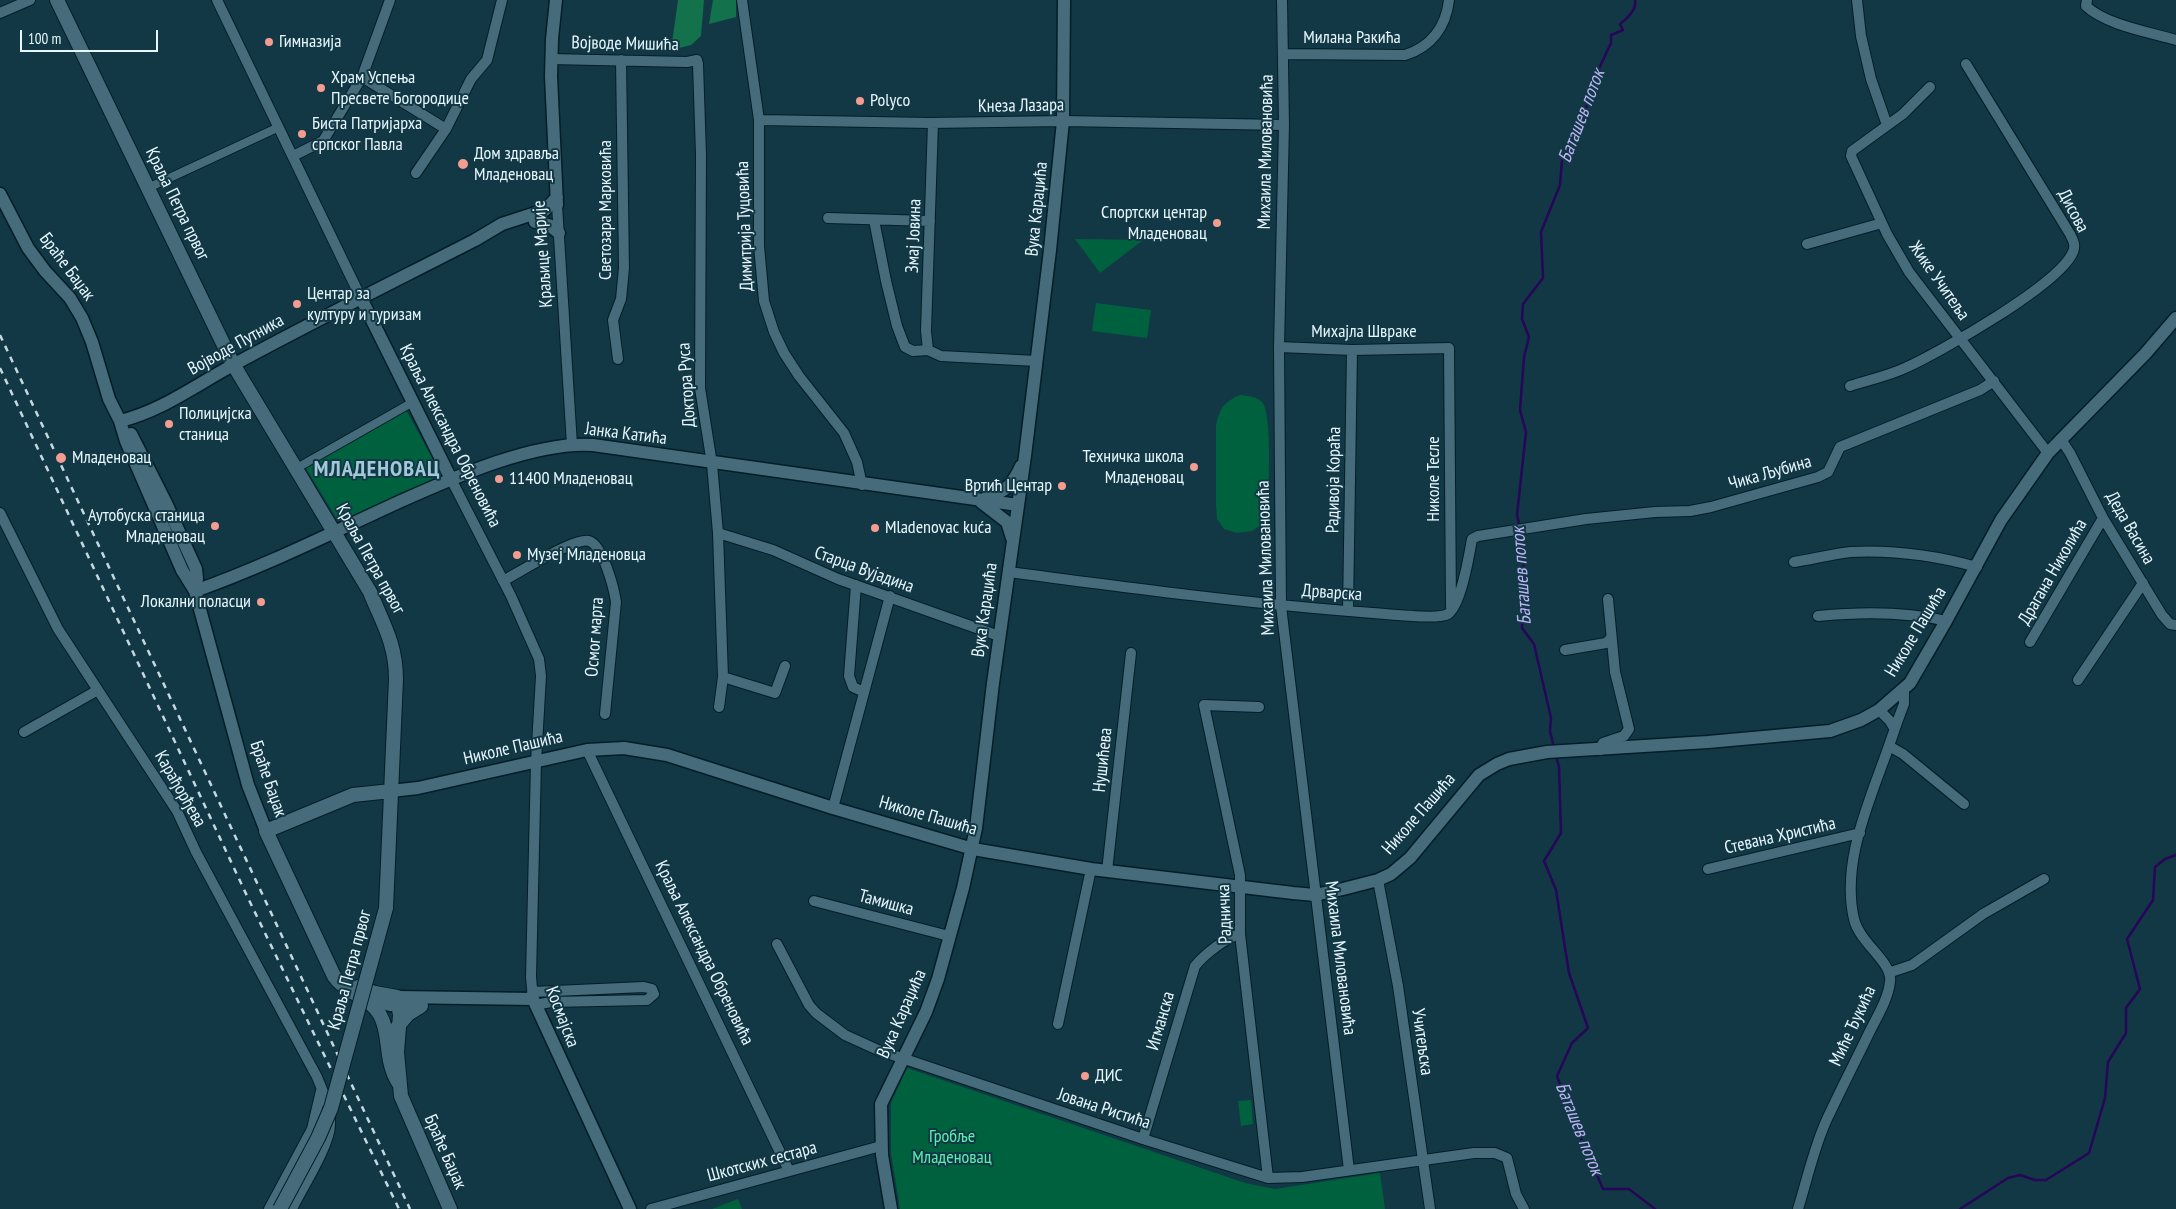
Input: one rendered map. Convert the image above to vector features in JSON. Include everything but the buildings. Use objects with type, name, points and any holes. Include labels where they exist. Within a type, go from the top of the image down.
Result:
[{"type":"main road","name":"Краља Петра првог","points":[[57,0],[233,364],[370,592],[384,621],[396,663],[386,908],[331,1108],[315,1144],[280,1209]]},
{"type":"main road","name":"Николе Пашића","points":[[266,831],[353,795],[391,791]]},
{"type":"main road","name":"Браће Баџак","points":[[266,831],[341,986],[367,999],[392,1027],[390,1067],[398,1082],[407,1113],[450,1209]]},
{"type":"main road","points":[[332,970],[363,989],[395,1003],[392,1027]]},
{"type":"main road","points":[[392,1027],[421,1006]]},
{"type":"street","points":[[0,13],[30,0]]},
{"type":"street","name":"Краља Александра Обреновића","points":[[217,0],[361,298],[538,652],[541,676],[536,762]]},
{"type":"street","points":[[293,156],[323,141],[362,77],[390,0]]},
{"type":"street","points":[[416,174],[446,129],[471,79],[487,60],[502,0]]},
{"type":"street","name":"Краљице Марије","points":[[556,0],[551,59],[557,201],[572,445]]},
{"type":"street","name":"Димитрија Туцовића","points":[[742,0],[759,120],[760,270],[766,310],[779,344],[791,364],[844,433],[857,462],[862,484]]},
{"type":"street","name":"Вука Караџића","points":[[891,1209],[881,1146],[881,1104],[930,1001],[973,849],[1050,250],[1062,122],[1064,0]]},
{"type":"street","name":"Михаила Миловановића","points":[[1282,0],[1284,125],[1279,347],[1281,606],[1315,895],[1329,990],[1349,1170]]},
{"type":"street","name":"Милана Ракића","points":[[1283,54],[1405,55],[1424,47],[1434,38],[1444,20],[1449,0]]},
{"type":"street","points":[[1856,0],[1872,79],[1887,125]]},
{"type":"street","points":[[2087,0],[2086,6],[2093,12],[2176,40]]},
{"type":"street","name":"Војводе Мишића","points":[[551,59],[687,62],[697,60]]},
{"type":"street","name":"Светозара Марковића","points":[[618,359],[613,320],[621,299],[624,268],[621,60]]},
{"type":"street","name":"Доктора Руса","points":[[697,60],[699,71],[701,155],[700,388],[712,464],[718,534],[723,677],[719,707]]},
{"type":"street","name":"Дисова","points":[[1960,339],[2009,308],[2054,275],[2073,252],[2075,243],[1966,64]]},
{"type":"street","points":[[362,77],[446,129]]},
{"type":"street","name":"Жике Учитеља","points":[[1930,87],[1903,114],[1852,151],[1851,156],[1882,223],[1909,272],[2048,453]]},
{"type":"street","name":"Кнеза Лазара","points":[[759,120],[1284,125]]},
{"type":"street","name":"Змај Јовина","points":[[928,350],[926,331],[933,123]]},
{"type":"street","points":[[148,188],[279,127]]},
{"type":"street","name":"Браће Баџак","points":[[0,194],[28,248],[45,271],[70,298],[82,318],[92,342],[109,399],[120,422],[126,441],[182,570],[195,591],[248,786],[266,831]]},
{"type":"street","name":"Војводе Путника","points":[[475,240],[535,222],[552,212],[557,201]]},
{"type":"street","name":"Војводе Путника","points":[[120,422],[145,414],[233,364],[475,240],[502,224],[545,210],[557,201]]},
{"type":"street","points":[[828,218],[930,222]]},
{"type":"street","points":[[874,220],[891,299],[905,347],[914,351],[928,350],[941,356],[1037,361]]},
{"type":"street","points":[[535,222],[549,224],[559,233]]},
{"type":"street","points":[[1807,244],[1882,223]]},
{"type":"street","name":"Николе Пашића","points":[[391,791],[418,788],[587,750],[624,748],[667,755],[832,808],[973,849],[1107,871],[1240,888],[1315,895],[1378,880],[1391,874],[1410,858],[1480,775],[1509,759],[1547,752],[1600,750],[1830,731],[1861,720],[1879,710],[1910,683],[1977,567],[2001,520],[2048,453],[2062,441],[2174,325]]},
{"type":"street","points":[[1850,386],[1903,370],[1960,339]]},
{"type":"street","name":"Михајла Швраке","points":[[1279,347],[1352,350],[1449,348]]},
{"type":"street","name":"Николе Тесле","points":[[1449,348],[1451,610]]},
{"type":"street","name":"Радивоја Кораћа","points":[[1348,611],[1352,350]]},
{"type":"street","name":"Чика Љубина","points":[[1451,610],[1456,606],[1467,569],[1472,539],[1478,536],[1586,519],[1711,508],[1818,477],[1828,472],[1840,446],[1980,390],[1994,381]]},
{"type":"street","points":[[296,468],[413,402]]},
{"type":"street","name":"Деда Васина","points":[[2062,441],[2103,518],[2167,622],[2176,625]]},
{"type":"street","name":"Јанка Катића","points":[[195,591],[263,564],[451,479],[505,460],[572,445],[594,446],[1018,506]]},
{"type":"street","points":[[979,500],[1002,492],[1012,484],[1025,456]]},
{"type":"street","points":[[979,500],[1007,522],[1013,540]]},
{"type":"street","name":"Карађорђева","points":[[0,513],[3,526],[58,629],[177,811],[196,852],[313,1068],[330,1116],[329,1133],[292,1209]]},
{"type":"street","name":"Драгана Николића","points":[[2030,642],[2103,518]]},
{"type":"street","name":"Старца Вујадина","points":[[718,534],[773,550],[831,576],[999,636]]},
{"type":"street","name":"Осмог марта","points":[[503,581],[553,553],[580,541],[588,540],[594,545],[607,567],[613,584],[616,602],[605,714]]},
{"type":"street","points":[[1794,562],[1838,554],[1875,552],[1918,556],[1977,567]]},
{"type":"street","name":"Дрварска","points":[[1009,572],[1281,606],[1418,616],[1444,615],[1451,610]]},
{"type":"street","points":[[2078,680],[2143,583]]},
{"type":"street","points":[[856,585],[849,676],[853,687],[864,692]]},
{"type":"street","points":[[832,808],[890,596]]},
{"type":"street","points":[[1600,750],[1603,743],[1624,736],[1629,729],[1618,687],[1608,599]]},
{"type":"street","points":[[1818,616],[1865,612],[1946,621]]},
{"type":"street","points":[[1565,650],[1606,643],[1611,638]]},
{"type":"street","name":"Нушићева","points":[[1107,871],[1131,653]]},
{"type":"street","points":[[723,677],[774,693],[784,666]]},
{"type":"street","points":[[24,732],[98,690]]},
{"type":"street","name":"Миће Ђукића","points":[[1798,1209],[1826,1121],[1884,1003],[1890,982],[1891,972],[1863,940],[1854,920],[1850,897],[1852,870],[1860,833],[1894,728],[1904,704],[1904,690]]},
{"type":"street","name":"Радничка","points":[[1259,707],[1204,705],[1240,875],[1240,934],[1268,1178]]},
{"type":"street","points":[[1879,710],[1894,728]]},
{"type":"street","points":[[1889,746],[1903,754],[1964,804]]},
{"type":"street","name":"Краља Александра Обреновића","points":[[587,750],[789,1171]]},
{"type":"street","name":"Космајска","points":[[536,762],[533,999],[630,1209]]},
{"type":"street","name":"Стевана Христића","points":[[1708,869],[1860,833]]},
{"type":"street","points":[[1058,1024],[1091,868]]},
{"type":"street","points":[[1891,972],[1912,965],[1983,914],[2044,879]]},
{"type":"street","name":"Учитељска","points":[[1378,880],[1398,986],[1430,1209]]},
{"type":"street","name":"Тамишка","points":[[814,901],[949,936]]},
{"type":"street","name":"Игманска","points":[[1143,1140],[1195,966],[1208,954],[1240,934]]},
{"type":"street","name":"Јована Ристића","points":[[777,944],[809,1005],[816,1013],[845,1035],[902,1059],[1143,1140],[1268,1178],[1302,1176],[1474,1153],[1495,1153],[1507,1158],[1516,1194],[1524,1209]]},
{"type":"street","points":[[395,1003],[474,999],[533,999],[644,987],[652,989],[654,994],[647,1000],[551,1002],[533,999]]},
{"type":"street","points":[[367,999],[421,1006],[461,1004],[474,999]]},
{"type":"street","points":[[269,1209],[312,1129],[321,1088]]},
{"type":"street","name":"Шкотских сестара","points":[[651,1209],[881,1146]]},
{"type":"green space","points":[[678,0],[704,0],[701,36],[691,45],[671,50]]},
{"type":"green space","points":[[713,0],[736,0],[736,17],[709,24]]},
{"type":"green space","points":[[1075,239],[1143,240],[1100,273]]},
{"type":"green space","points":[[1096,303],[1151,310],[1147,338],[1092,331]]},
{"type":"green space","points":[[1240,395],[1260,400],[1265,410],[1268,422],[1269,473],[1268,514],[1262,524],[1252,531],[1237,533],[1224,529],[1217,519],[1216,425],[1219,414],[1224,406],[1230,400]]},
{"type":"green space","points":[[406,410],[442,476],[339,522],[304,465]]},
{"type":"green space","name":"Гробље Младеновац","points":[[907,1068],[1245,1183],[1275,1189],[1380,1173],[1385,1209],[900,1209],[891,1153],[891,1103]]},
{"type":"green space","points":[[1251,1100],[1253,1124],[1241,1126],[1238,1101]]},
{"type":"green space","points":[[738,1199],[742,1209],[712,1209]]},
{"type":"waterway","name":"Баташев поток","points":[[1520,528],[1517,515],[1526,432],[1520,410],[1524,357],[1529,337],[1522,319],[1523,304],[1543,278],[1541,232],[1560,185],[1562,160],[1580,129],[1594,79],[1611,43],[1611,35],[1623,30],[1620,24],[1635,7],[1635,0]]},
{"type":"waterway","name":"Баташев поток","points":[[1521,533],[1525,585],[1522,628],[1534,644],[1551,718],[1550,731],[1554,748]]},
{"type":"waterway","name":"Баташев поток","points":[[1556,756],[1559,767],[1561,833],[1544,861],[1556,890],[1569,973],[1588,1028],[1572,1043],[1557,1076],[1572,1118],[1603,1189],[1629,1189],[1655,1209]]},
{"type":"waterway","points":[[1960,1209],[2008,1178],[2020,1175],[2035,1180],[2046,1180],[2089,1153],[2105,1098],[2108,1062],[2126,1033],[2126,1008],[2140,989],[2127,939],[2153,900],[2155,867],[2165,859],[2176,855]]},
{"type":"railway","points":[[0,335],[410,1209]]},
{"type":"railway","points":[[0,368],[248,898],[399,1209]]},
{"type":"place","name":"Гимназија","points":[[269,42]]},
{"type":"place","name":"Храм Успења Пресвете Богородице","points":[[321,88]]},
{"type":"place","name":"Polyco","points":[[860,101]]},
{"type":"place","name":"Биста Патријарха српског Павла","points":[[302,134]]},
{"type":"place","name":"Дом здравља Младеновац","points":[[463,164]]},
{"type":"place","name":"Спортски центар Младеновац","points":[[1217,223]]},
{"type":"place","name":"Центар за културу и туризам","points":[[297,304]]},
{"type":"place","name":"Полицијска станица","points":[[169,424]]},
{"type":"place","name":"Младеновац","points":[[61,458]]},
{"type":"place","name":"Техничка школа Младеновац","points":[[1194,467]]},
{"type":"place","name":"11400 Младеновац","points":[[499,479]]},
{"type":"place","name":"Вртић Центар","points":[[1062,486]]},
{"type":"place","name":"Аутобуска станица Младеновац","points":[[215,526]]},
{"type":"place","name":"Mladenovac kuća","points":[[875,528]]},
{"type":"place","name":"Музеј Младеновца","points":[[517,555]]},
{"type":"place","name":"Локални поласци","points":[[261,602]]},
{"type":"place","name":"ДИС","points":[[1085,1076]]},
{"type":"district","name":"МЛАДЕНОВАЦ","points":[[377,470]]}]
